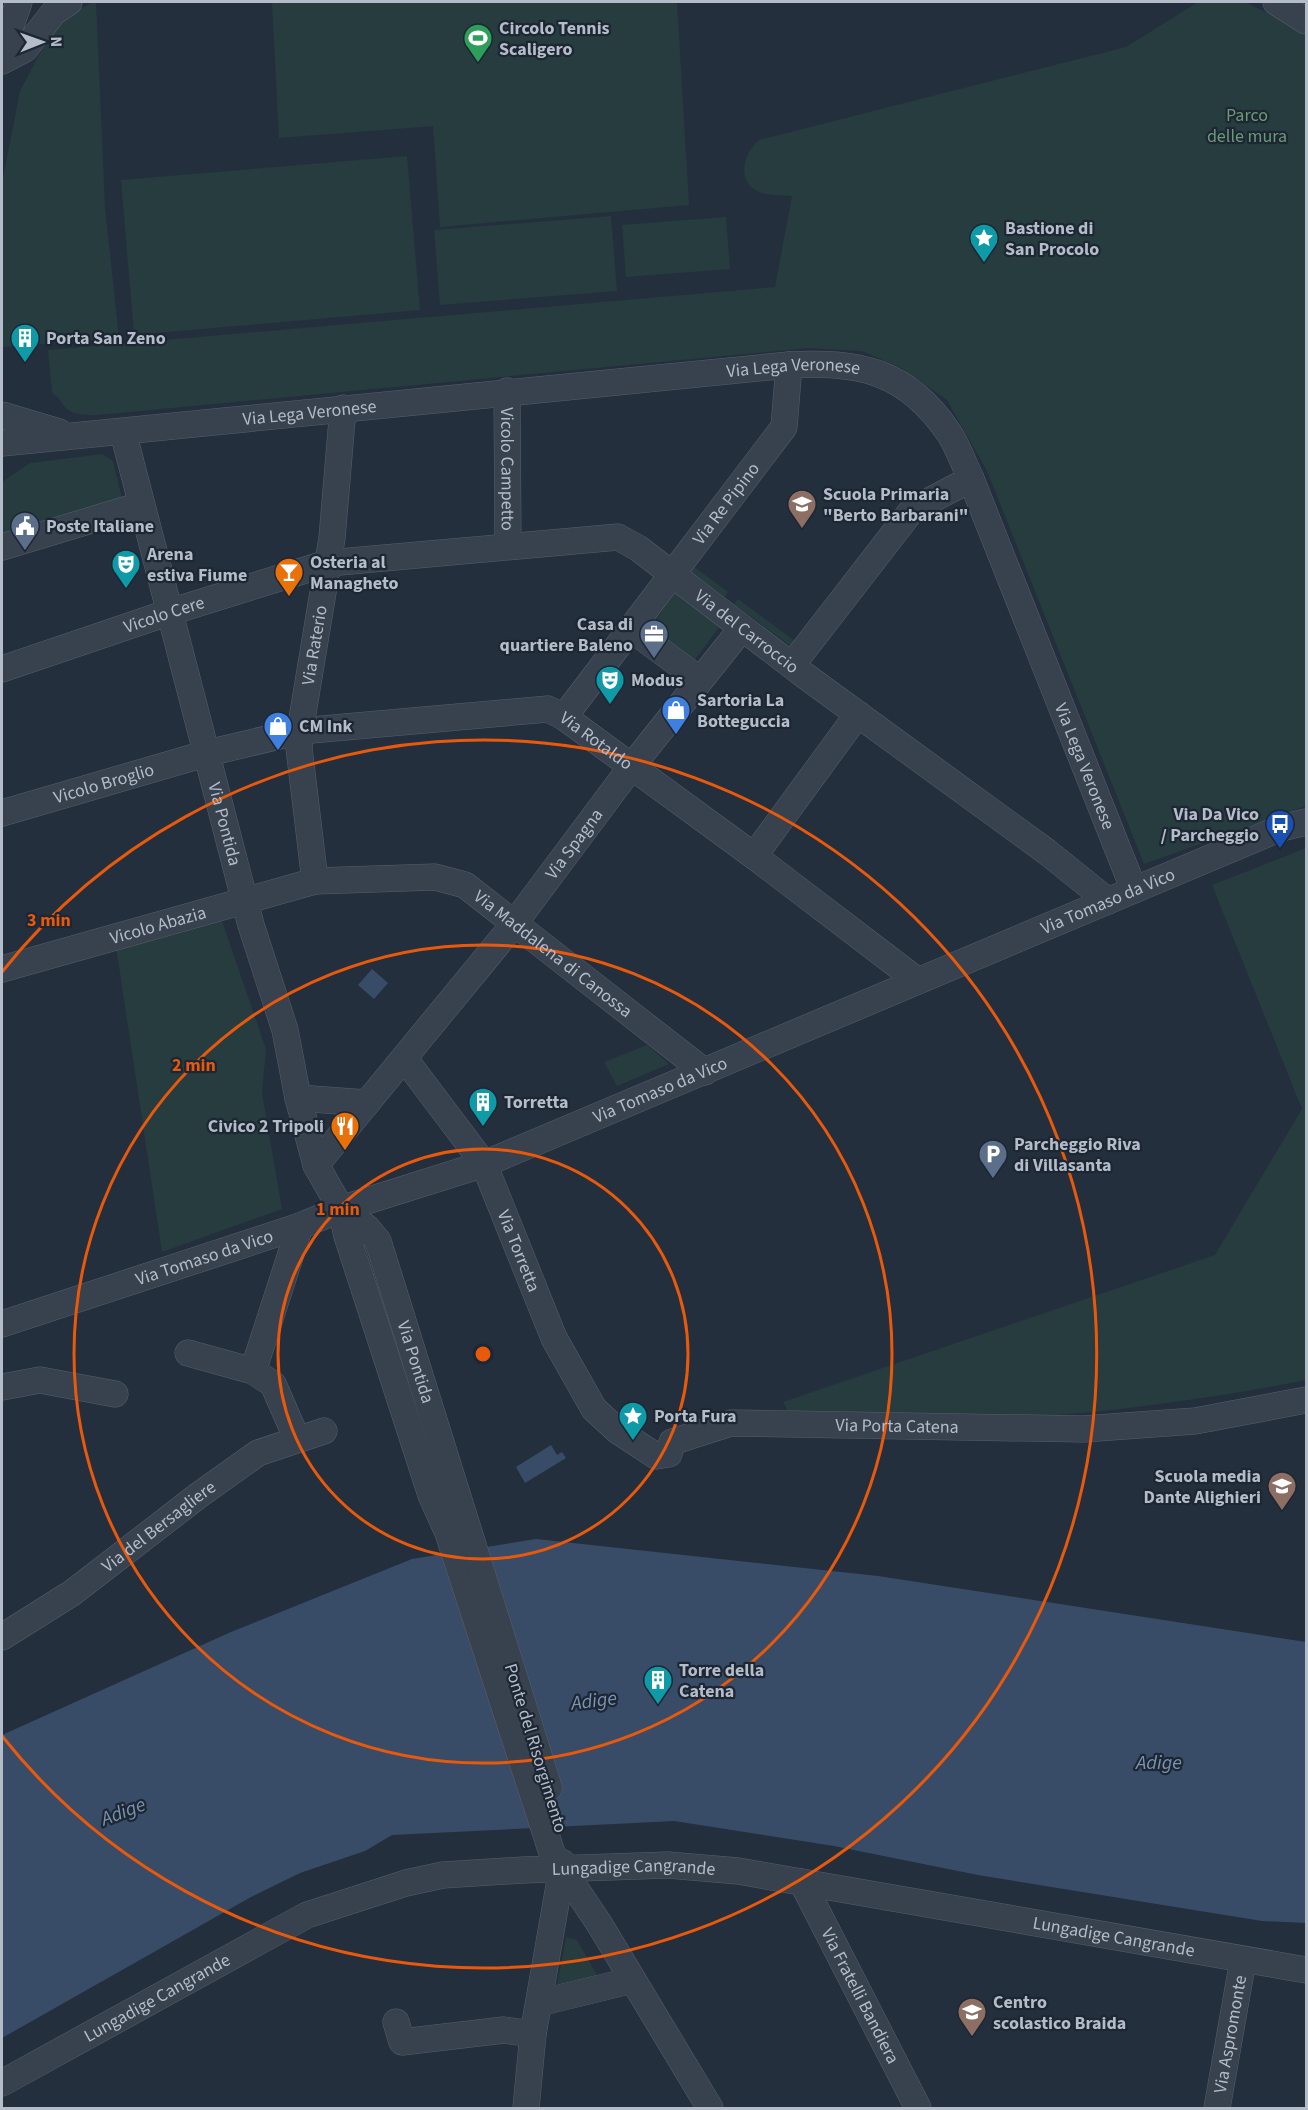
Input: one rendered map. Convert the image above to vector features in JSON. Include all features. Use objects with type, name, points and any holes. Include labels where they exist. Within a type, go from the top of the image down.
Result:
[{"type":"street","points":[[2,51],[19,2]]},
{"type":"street","points":[[2,61],[25,49],[54,12],[69,2]]},
{"type":"street","points":[[1276,2],[1306,21]]},
{"type":"street","name":"Via Lega Veronese","points":[[71,435],[98,434],[126,444],[343,408],[789,365],[849,364],[899,383],[922,400],[950,434],[971,479],[1134,890]]},
{"type":"street","name":"Via Re Pipino","points":[[564,717],[784,427],[789,365]]},
{"type":"street","name":"Vicolo Campetto","points":[[507,391],[508,546]]},
{"type":"street","name":"Via Raterio","points":[[315,881],[299,748],[300,731],[328,563],[343,408]]},
{"type":"street","points":[[2,415],[71,435]]},
{"type":"street","points":[[2,443],[71,435]]},
{"type":"street","name":"Via Pontida","points":[[126,444],[245,902],[285,1030],[298,1098],[316,1165],[341,1209],[347,1236],[428,1484],[459,1531]]},
{"type":"street","points":[[792,665],[912,510],[971,479]]},
{"type":"street","points":[[2,546],[141,504]]},
{"type":"street","name":"Via del Carroccio","points":[[328,563],[618,537],[638,549],[741,628],[1047,852],[1108,901]]},
{"type":"street","name":"Vicolo Cere","points":[[2,669],[170,612],[328,563]]},
{"type":"street","name":"Via Spagna","points":[[316,1165],[514,924],[632,766],[741,628]]},
{"type":"street","points":[[632,629],[700,680]]},
{"type":"street","name":"Via Rotaldo","points":[[208,753],[300,731],[548,709],[564,717],[632,766],[918,981]]},
{"type":"street","points":[[754,856],[858,714]]},
{"type":"street","name":"Vicolo Broglio","points":[[2,813],[208,753]]},
{"type":"street","name":"Via Tomaso da Vico","points":[[2,1324],[300,1226],[341,1209],[388,1197],[484,1164],[1281,828],[1306,822]]},
{"type":"street","name":"Via Maddalena di Canossa","points":[[245,902],[315,881],[435,878],[465,885],[705,1072]]},
{"type":"street","name":"Vicolo Abazia","points":[[2,969],[245,902]]},
{"type":"street","points":[[405,1059],[484,1164]]},
{"type":"street","points":[[298,1098],[367,1103]]},
{"type":"street","name":"Via Torretta","points":[[484,1164],[554,1338]]},
{"type":"street","points":[[253,1371],[300,1226]]},
{"type":"street","name":"Via Porta Catena","points":[[554,1338],[594,1409],[618,1431],[656,1456],[669,1454],[672,1442],[732,1422],[1083,1429],[1196,1421],[1306,1400]]},
{"type":"street","points":[[188,1353],[253,1371],[273,1384],[297,1438]]},
{"type":"street","points":[[2,1387],[40,1380],[115,1394]]},
{"type":"street","name":"Via del Bersagliere","points":[[2,1637],[72,1593],[198,1495],[258,1453],[297,1438],[324,1431]]},
{"type":"street","name":"Ponte del Risorgimento","points":[[459,1531],[559,1856]]},
{"type":"street","points":[[559,1856],[710,2109]]},
{"type":"street","points":[[526,2109],[533,2034],[554,1928],[559,1856]]},
{"type":"street","name":"Lungadige Cangrande","points":[[2,2083],[307,1915],[396,1886],[443,1875],[559,1856],[738,1870],[1306,1970]]},
{"type":"street","name":"Via Fratelli Bandiera","points":[[802,1882],[918,2109]]},
{"type":"street","name":"Via Aspromonte","points":[[1216,2109],[1243,1960]]},
{"type":"street","points":[[539,2003],[633,1980]]},
{"type":"street","points":[[396,2022],[402,2042],[504,2030],[533,2034]]},
{"type":"green space","points":[[96,2],[105,207],[119,338],[2,347],[2,183],[20,91],[40,53],[66,16]]},
{"type":"green space","name":"Circolo Tennis Scaligero","points":[[272,2],[677,2],[689,205],[440,227],[433,126],[279,138]]},
{"type":"green space","name":"Parco delle mura","points":[[1198,2],[1245,2],[1291,24],[1306,36],[1306,806],[1144,864],[987,471],[947,400],[901,368],[862,351],[809,348],[98,415],[72,412],[52,393],[48,350],[775,287],[792,196],[759,192],[747,181],[744,174],[746,159],[759,140],[1126,47]]},
{"type":"green space","points":[[407,156],[420,310],[134,335],[121,180]]},
{"type":"green space","points":[[611,216],[617,291],[440,305],[434,230]]},
{"type":"green space","points":[[726,217],[730,269],[626,277],[622,225]]},
{"type":"green space","points":[[102,454],[113,461],[123,503],[2,538],[2,482],[30,463]]},
{"type":"green space","points":[[693,566],[728,592],[725,597],[689,570]]},
{"type":"green space","points":[[675,593],[720,626],[694,661],[650,628]]},
{"type":"green space","points":[[738,599],[796,642],[792,647],[734,604]]},
{"type":"green space","points":[[1306,848],[1306,1380],[1151,1405],[1024,1417],[924,1420],[792,1418],[783,1402],[1215,1255],[1302,1109],[1212,885]]},
{"type":"green space","points":[[222,921],[266,1049],[262,1093],[282,1209],[162,1252],[116,946]]},
{"type":"green space","points":[[647,1045],[669,1064],[617,1086],[604,1062]]},
{"type":"green space","points":[[566,1937],[577,1940],[598,1977],[556,1991]]},
{"type":"water","points":[[372,969],[388,983],[374,999],[358,985]]},
{"type":"water","points":[[551,1445],[557,1455],[562,1452],[566,1458],[525,1483],[516,1467]]},
{"type":"water","name":"Adige","points":[[536,1539],[878,1576],[1306,1642],[1306,1923],[1262,1921],[978,1875],[834,1846],[674,1821],[392,1835],[365,1851],[300,1873],[251,1897],[2,2038],[2,1735],[231,1632],[412,1559]]},
{"type":"place","name":"Circolo Tennis Scaligero","points":[[478,64]]},
{"type":"place","name":"Bastione di San Procolo","points":[[984,264]]},
{"type":"place","name":"Porta San Zeno","points":[[25,364]]},
{"type":"place","name":"Scuola Primaria \"Berto Barbarani\"","points":[[802,530]]},
{"type":"place","name":"Poste Italiane","points":[[25,552]]},
{"type":"place","name":"Arena estiva Fiume","points":[[126,590]]},
{"type":"place","name":"Osteria al Managheto","points":[[289,598]]},
{"type":"place","name":"Casa di quartiere Baleno","points":[[654,660]]},
{"type":"place","name":"Modus","points":[[610,706]]},
{"type":"place","name":"Sartoria La Botteguccia","points":[[676,736]]},
{"type":"place","name":"CM Ink","points":[[278,752]]},
{"type":"place","name":"Via Da Vico / Parcheggio","points":[[1280,850]]},
{"type":"place","name":"Torretta","points":[[483,1128]]},
{"type":"place","name":"Civico 2 Tripoli","points":[[345,1152]]},
{"type":"place","name":"Parcheggio Riva di Villasanta","points":[[993,1180]]},
{"type":"place","name":"Porta Fura","points":[[633,1442]]},
{"type":"place","name":"Scuola media Dante Alighieri","points":[[1282,1512]]},
{"type":"place","name":"Torre della Catena","points":[[658,1706]]},
{"type":"place","name":"Centro scolastico Braida","points":[[972,2038]]}]
